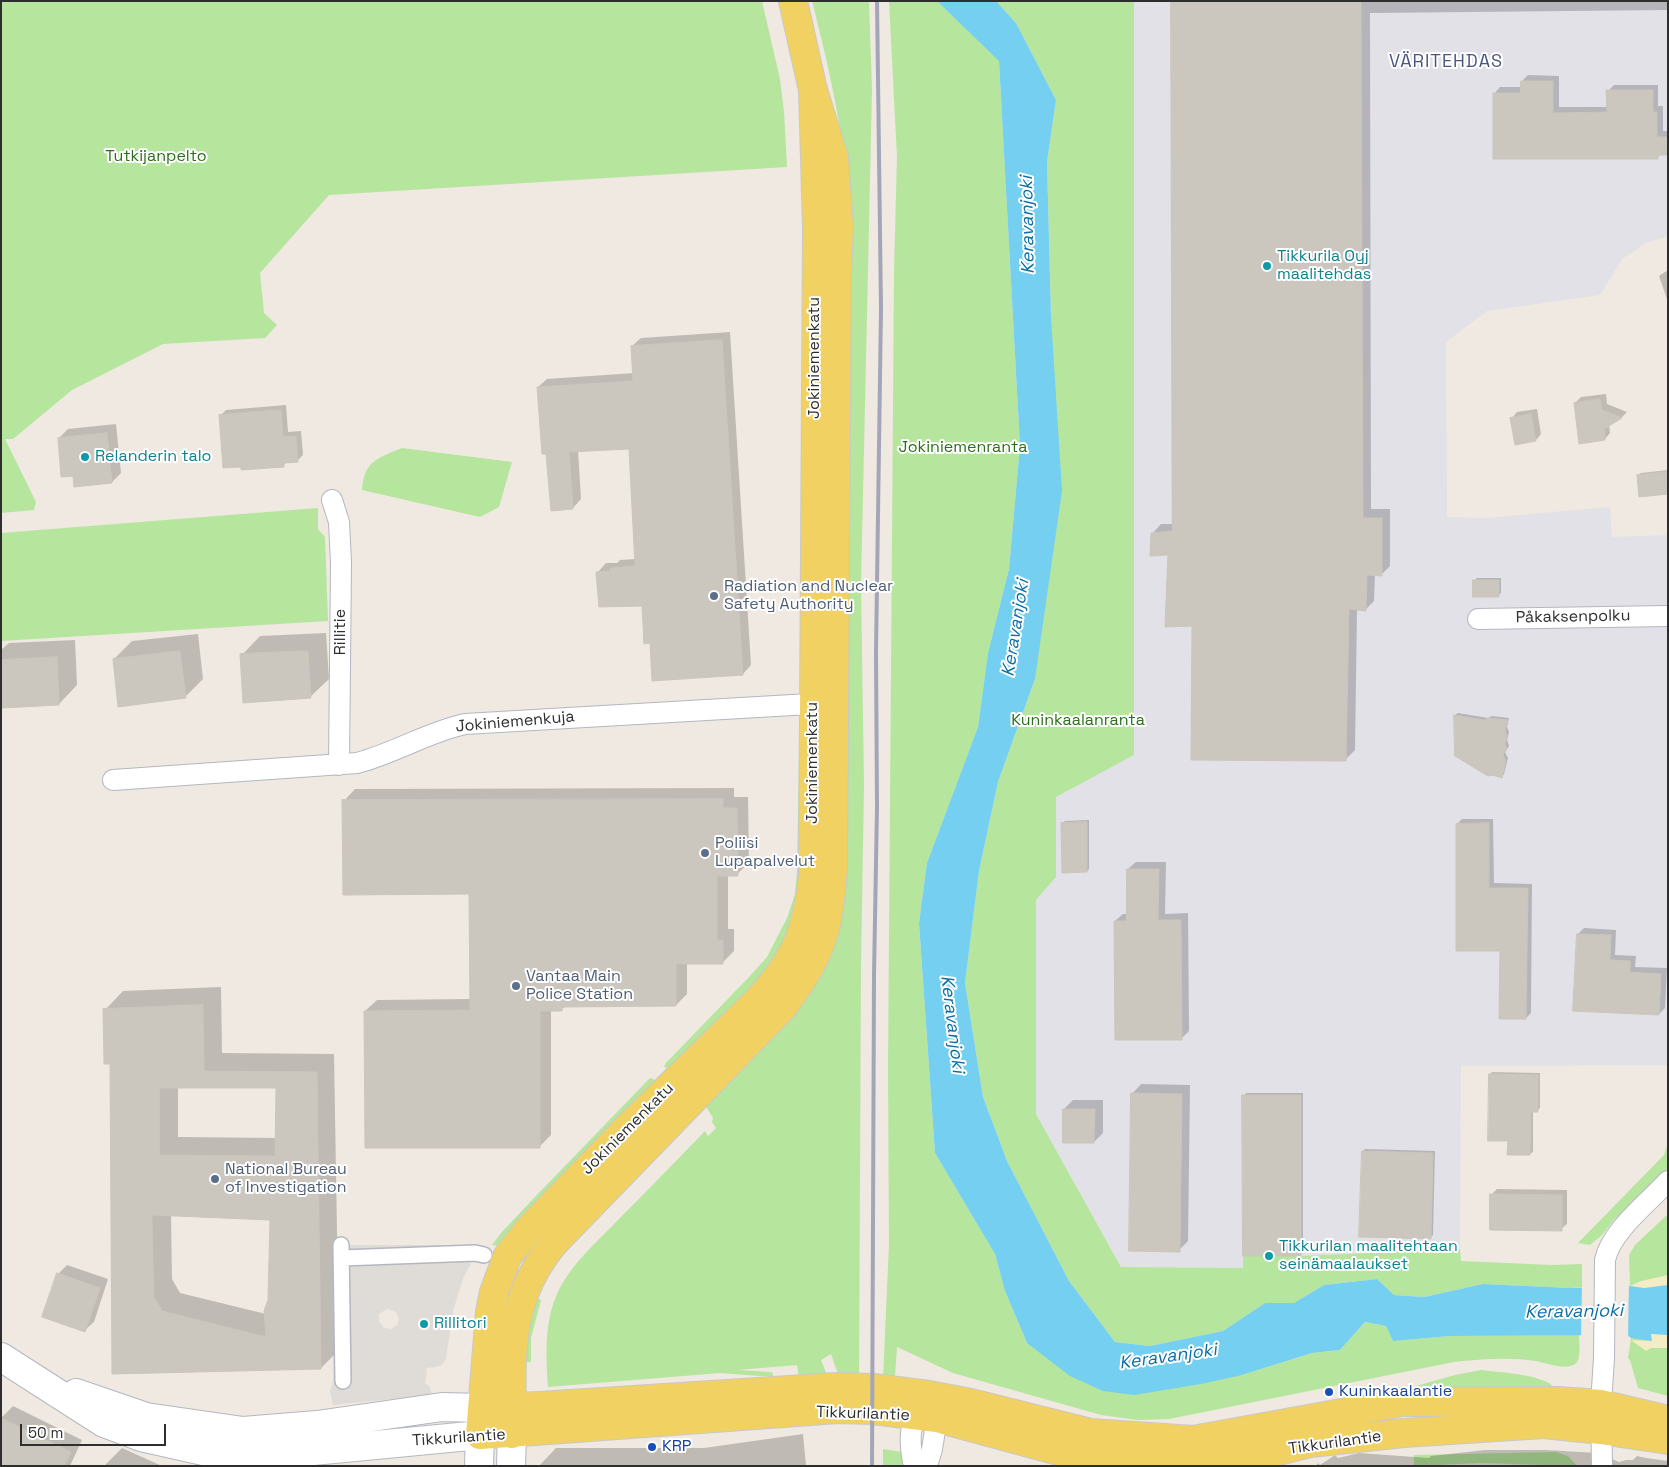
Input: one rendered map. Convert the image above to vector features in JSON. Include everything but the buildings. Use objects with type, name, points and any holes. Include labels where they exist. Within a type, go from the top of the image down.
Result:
[{"type":"main road","name":"Jokiniemenkatu","points":[[510,1466],[513,1342],[516,1315],[532,1276],[545,1254],[784,1007],[810,967],[824,934],[830,906],[833,870],[824,704],[813,90],[794,5]]},
{"type":"main road","name":"Jokiniemenkatu","points":[[479,1466],[490,1312],[502,1268],[512,1248],[628,1127],[758,1000],[774,983],[790,960],[803,931],[810,907],[824,704]]},
{"type":"main road","name":"Tikkurilantie","points":[[1,1357],[104,1423],[141,1437],[208,1452],[234,1453],[313,1451],[480,1435],[512,1421],[838,1409],[927,1409],[967,1425],[1088,1459],[1134,1464],[1193,1465],[1255,1457],[1310,1443],[1404,1433],[1544,1424],[1601,1417],[1668,1420]]},
{"type":"main road","name":"Tikkurilantie","points":[[37,1380],[146,1417],[243,1431],[317,1425],[442,1407],[482,1408],[512,1421]]},
{"type":"main road","name":"Tikkurilantie","points":[[1601,1417],[1668,1440]]},
{"type":"street","name":"Rillitie","points":[[332,500],[339,522],[341,563],[339,765]]},
{"type":"street","name":"Påkaksenpolku","points":[[1478,619],[1668,616]]},
{"type":"street","name":"Jokiniemenkuja","points":[[113,780],[357,763],[379,757],[448,727],[465,724],[824,704]]},
{"type":"street","points":[[1602,1466],[1601,1417],[1607,1250],[1612,1240],[1668,1181]]},
{"type":"street","points":[[343,1381],[342,1251],[475,1253],[484,1255]]},
{"type":"street","points":[[914,1466],[910,1446],[927,1409]]},
{"type":"street","points":[[927,1409],[932,1449],[927,1466]]},
{"type":"shaded area","points":[[1134,1],[1668,1],[1668,236],[1646,243],[1622,259],[1600,295],[1487,311],[1446,342],[1447,517],[1486,518],[1610,507],[1612,537],[1668,535],[1668,1065],[1461,1066],[1460,1249],[1301,1256],[1243,1256],[1243,1268],[1121,1267],[1036,1114],[1036,900],[1056,876],[1056,797],[1134,754]]},
{"type":"shaded area","name":"Rillitori","points":[[333,1245],[480,1245],[463,1279],[453,1311],[446,1359],[442,1365],[426,1368],[425,1383],[430,1387],[432,1395],[333,1405],[330,1392],[333,1381],[334,1338],[338,1329],[338,1308],[333,1300]],"holes":[[[387,1309],[396,1312],[399,1319],[397,1325],[391,1329],[384,1328],[379,1321],[379,1314]]]},
{"type":"green space","name":"Tutkijanpelto","points":[[1,1],[762,1],[780,79],[787,167],[329,195],[260,273],[264,313],[277,325],[265,338],[163,344],[72,390],[13,439],[5,439],[36,502],[34,510],[1,513]]},
{"type":"green space","points":[[812,1],[869,1],[872,90],[861,584],[864,785],[859,1379],[840,1380],[831,1354],[821,1360],[828,1378],[799,1378],[797,1365],[737,1370],[772,1372],[774,1377],[720,1373],[548,1387],[548,1328],[553,1305],[562,1283],[592,1246],[705,1131],[708,1136],[716,1128],[712,1122],[713,1118],[705,1105],[793,1014],[845,167],[832,84]]},
{"type":"green space","name":"Jokiniemenranta","points":[[889,1],[937,1],[999,60],[1020,446],[1009,569],[988,653],[978,727],[927,863],[919,923],[935,1153],[995,1254],[1005,1291],[1027,1343],[1242,1375],[1312,1353],[1340,1350],[1365,1322],[1386,1326],[1393,1341],[1450,1336],[1579,1335],[1579,1356],[1574,1365],[1564,1367],[1536,1361],[1505,1359],[1454,1362],[1169,1419],[1138,1420],[1101,1415],[953,1373],[897,1347],[895,1376],[883,1379],[889,1244],[888,1069],[894,272],[897,157]]},
{"type":"green space","name":"Kuninkaalanranta","points":[[996,1],[1134,1],[1134,755],[1056,797],[1056,877],[1036,900],[1036,1114],[1121,1267],[1243,1268],[1243,1256],[1301,1256],[1460,1249],[1461,1261],[1552,1265],[1582,1264],[1582,1287],[1483,1284],[1424,1297],[1394,1295],[1377,1279],[1324,1285],[1294,1303],[1265,1303],[1223,1331],[1150,1346],[1115,1342],[1069,1281],[1007,1161],[983,1097],[965,983],[979,871],[998,782],[1035,679],[1051,317],[1047,162],[1056,100],[1016,23]]},
{"type":"green space","points":[[402,448],[512,462],[499,507],[480,517],[362,490],[363,480],[369,467],[379,458]]},
{"type":"green space","points":[[318,508],[318,529],[325,537],[328,621],[1,641],[1,533]]},
{"type":"green space","points":[[799,749],[806,749],[805,877],[781,952],[759,980],[670,1072],[664,1066],[666,1063],[767,957],[787,918],[795,894],[797,871]]},
{"type":"green space","points":[[652,1078],[658,1083],[501,1246],[492,1245],[533,1199]]},
{"type":"green space","points":[[1668,1143],[1668,1168],[1590,1245],[1578,1243],[1664,1155]]},
{"type":"green space","points":[[1668,1214],[1668,1275],[1630,1286],[1629,1255],[1635,1245]]},
{"type":"green space","points":[[534,1297],[541,1300],[531,1338],[531,1362],[523,1362]]},
{"type":"green space","points":[[1631,1338],[1668,1341],[1668,1396],[1638,1388],[1628,1358]]},
{"type":"green space","points":[[1481,1370],[1516,1374],[1543,1380],[1551,1384],[1553,1389],[1402,1390],[1455,1375]]},
{"type":"green space","points":[[883,1449],[902,1452],[903,1466],[883,1466]]},
{"type":"green space","points":[[1556,1452],[1568,1456],[1577,1466],[1480,1463],[1414,1466],[1414,1455]]},
{"type":"sand","points":[[1668,1275],[1668,1285],[1644,1288],[1630,1286],[1641,1281]]},
{"type":"sand","points":[[1651,1334],[1668,1335],[1668,1348],[1651,1348],[1646,1351],[1631,1340],[1651,1341]]},
{"type":"water","name":"Keravanjoki","points":[[937,1],[996,1],[1016,23],[1056,100],[1047,162],[1051,317],[1062,491],[1035,679],[998,782],[979,871],[965,983],[983,1097],[1007,1161],[1069,1281],[1115,1342],[1150,1346],[1223,1331],[1265,1303],[1294,1303],[1324,1285],[1377,1279],[1394,1295],[1424,1297],[1483,1284],[1570,1288],[1630,1286],[1644,1288],[1668,1285],[1668,1335],[1651,1334],[1652,1341],[1631,1338],[1627,1335],[1450,1336],[1393,1341],[1386,1326],[1365,1322],[1340,1350],[1312,1353],[1242,1375],[1201,1384],[1134,1395],[1103,1391],[1070,1376],[1027,1343],[1005,1291],[995,1254],[935,1153],[919,923],[927,863],[978,727],[988,653],[1009,569],[1020,446],[999,61]]},
{"type":"pier","points":[[1629,1283],[1628,1339],[1626,1337],[1581,1337],[1582,1284]]},
{"type":"railway","points":[[872,1466],[874,975],[877,807],[876,652],[881,309],[877,1]]},
{"type":"place","name":"Tikkurila Oyj maalitehdas","points":[[1267,266]]},
{"type":"place","name":"Relanderin talo","points":[[85,457]]},
{"type":"place","name":"Radiation and Nuclear Safety Authority","points":[[714,596]]},
{"type":"place","name":"Poliisi Lupapalvelut","points":[[705,853]]},
{"type":"place","name":"Vantaa Main Police Station","points":[[516,986]]},
{"type":"place","name":"National Bureau of Investigation","points":[[215,1179]]},
{"type":"place","name":"Tikkurilan maalitehtaan seinämaalaukset","points":[[1269,1256]]},
{"type":"place","name":"Rillitori","points":[[424,1324]]},
{"type":"place","name":"Kuninkaalantie","points":[[1329,1392]]},
{"type":"place","name":"KRP","points":[[652,1447]]},
{"type":"district","name":"VÄRITEHDAS","points":[[1446,62]]}]
